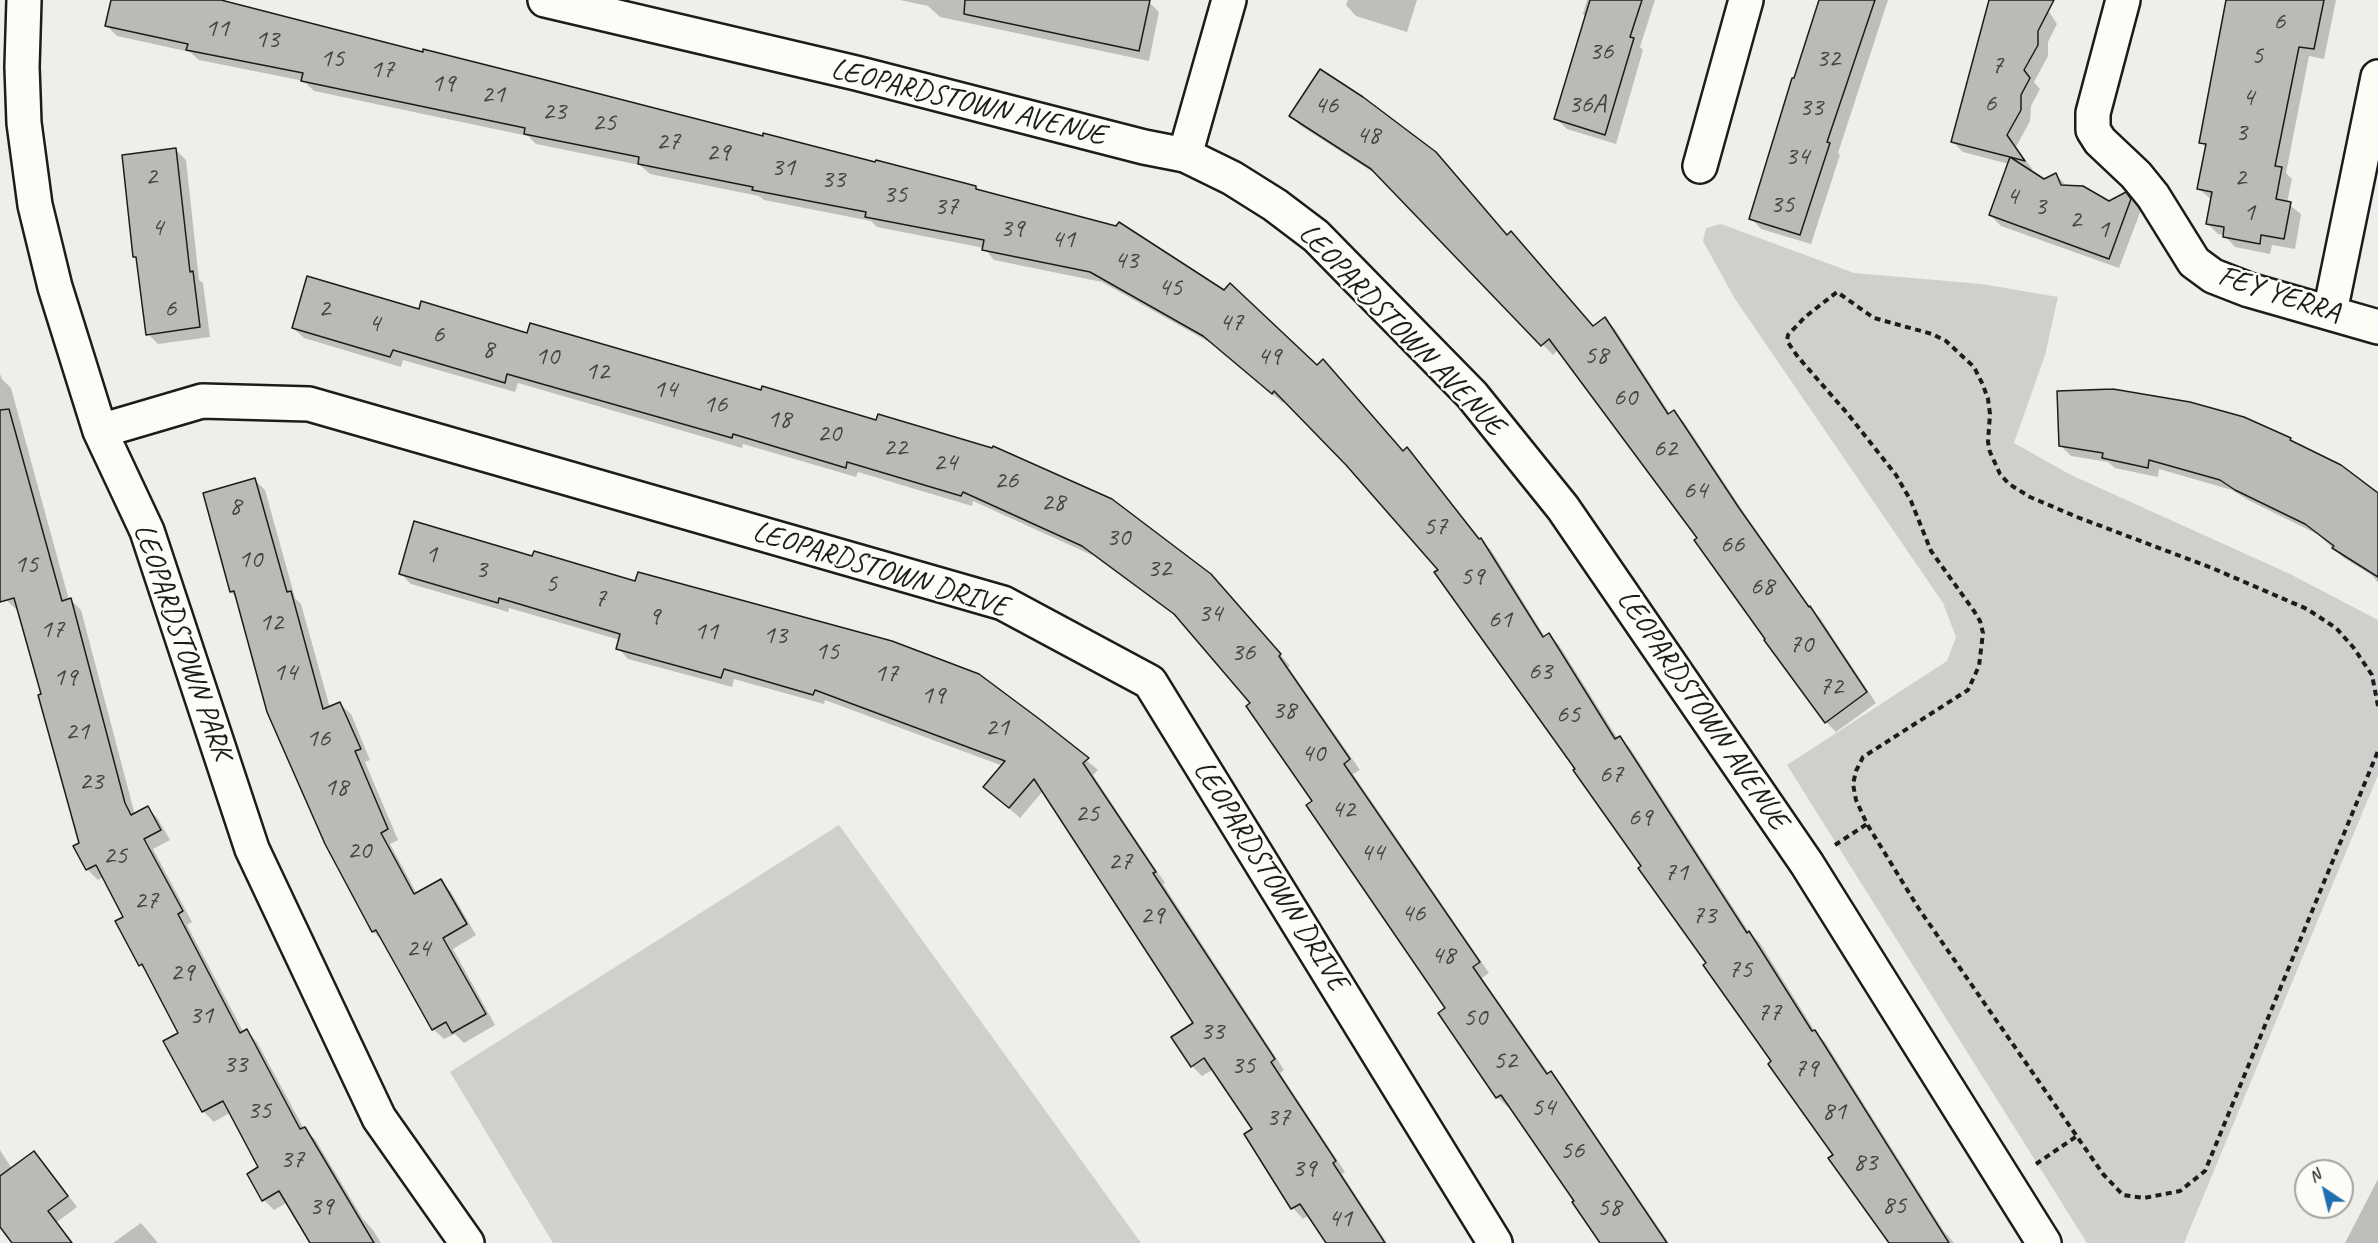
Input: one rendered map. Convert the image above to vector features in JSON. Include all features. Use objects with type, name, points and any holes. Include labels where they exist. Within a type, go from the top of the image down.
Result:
[{"type":"street","name":"LEOPARDSTOWN PARK","points":[[24,0],[22,67],[24,123],[35,205],[56,287],[100,431],[147,531],[252,849],[378,1118],[466,1243]]},
{"type":"street","name":"LEOPARDSTOWN AVENUE","points":[[544,0],[856,73],[1144,147],[1185,155],[1240,183],[1275,205],[1316,236],[1473,394],[1563,508],[1807,864],[2044,1243]]},
{"type":"street","points":[[1185,155],[1229,0]]},
{"type":"street","points":[[1700,166],[1746,0]]},
{"type":"street","name":"FEY YERRA","points":[[2123,0],[2093,113],[2093,130],[2100,141],[2136,175],[2153,196],[2194,262],[2213,276],[2249,290],[2378,327]]},
{"type":"street","points":[[2330,312],[2378,77]]},
{"type":"street","name":"LEOPARDSTOWN DRIVE","points":[[100,431],[202,401],[309,404],[1003,603],[1150,682],[1495,1243]]},
{"type":"path","points":[[2378,706],[2372,675],[2353,647],[2336,628],[2307,609],[2212,568],[2077,517],[2030,497],[2009,484],[2000,474],[1990,452],[1989,406],[1983,385],[1974,367],[1946,341],[1932,334],[1874,318],[1837,292],[1788,335],[1787,341],[1798,357],[1846,412],[1896,476],[1911,501],[1931,552],[1974,611],[1983,633],[1979,666],[1968,690],[1863,757],[1853,784],[1856,800],[1867,824],[1919,909],[2103,1174],[2123,1195],[2144,1198],[2180,1191],[2205,1171],[2378,751]]},
{"type":"path","points":[[2007,1184],[2077,1136]]},
{"type":"shaded area","points":[[1721,224],[1854,273],[1982,284],[2058,297],[2045,355],[2014,443],[2071,475],[2290,574],[2378,620],[2378,775],[2184,1243],[2087,1243],[1787,765],[1947,661],[1956,637],[1943,603],[1735,299],[1703,241],[1706,228]]},
{"type":"shaded area","points":[[839,825],[1141,1243],[553,1243],[450,1072]]},
{"type":"building","points":[[111,0],[221,0],[763,136],[763,133],[875,162],[876,160],[1116,226],[1119,222],[1224,290],[1230,283],[1317,365],[1323,359],[1403,451],[1407,447],[1479,539],[1481,538],[1543,637],[1549,633],[1615,739],[1620,736],[1812,1031],[1815,1030],[1949,1243],[1889,1243],[1828,1158],[1833,1155],[1768,1064],[1771,1061],[1703,965],[1706,963],[1638,868],[1641,866],[1573,770],[1575,769],[1434,572],[1438,570],[1346,465],[1274,391],[1272,394],[1203,336],[1090,272],[982,250],[984,240],[865,217],[866,212],[752,190],[753,187],[638,164],[639,157],[524,134],[525,128],[301,81],[303,73],[186,50],[188,44],[105,26]]},
{"type":"building","points":[[965,0],[1150,0],[1139,51],[964,14]]},
{"type":"building","points":[[1590,0],[1642,0],[1630,37],[1634,38],[1605,135],[1554,119]]},
{"type":"building","points":[[1819,0],[1875,0],[1827,142],[1830,143],[1800,235],[1749,219],[1792,78],[1794,78]]},
{"type":"building","points":[[1989,0],[2054,0],[2038,31],[2038,45],[2024,70],[2030,78],[2021,95],[2021,110],[2007,135],[2025,161],[1951,142]]},
{"type":"building","points":[[2226,0],[2324,0],[2314,49],[2299,47],[2275,166],[2282,167],[2276,199],[2291,202],[2284,239],[2261,235],[2260,244],[2223,237],[2224,227],[2206,224],[2212,192],[2197,189],[2206,144],[2199,143]]},
{"type":"building","points":[[1320,69],[1363,97],[1436,152],[1507,235],[1511,231],[1593,326],[1605,317],[1668,414],[1674,410],[1867,692],[1825,723],[1694,540],[1697,538],[1549,339],[1541,346],[1371,169],[1289,116]]},
{"type":"building","points":[[176,148],[190,272],[193,271],[200,327],[146,335],[136,257],[133,257],[122,155]]},
{"type":"building","points":[[2010,157],[2044,179],[2056,173],[2061,185],[2083,186],[2109,201],[2126,192],[2131,199],[2109,259],[1989,215]]},
{"type":"building","points":[[307,276],[419,309],[421,301],[527,333],[530,323],[761,390],[762,386],[876,420],[878,414],[992,448],[993,446],[1112,499],[1211,574],[1281,654],[1279,656],[1350,759],[1344,764],[1480,962],[1473,967],[1547,1074],[1551,1071],[1667,1243],[1600,1243],[1501,1095],[1496,1098],[1438,1013],[1445,1008],[1306,805],[1312,801],[1246,706],[1250,703],[1174,614],[1082,546],[963,492],[961,496],[847,462],[846,468],[733,434],[732,438],[507,374],[505,383],[393,350],[390,357],[292,328]]},
{"type":"building","points":[[2113,389],[2190,402],[2244,417],[2291,438],[2290,440],[2341,465],[2378,493],[2378,577],[2332,548],[2334,546],[2305,524],[2235,490],[2220,480],[2149,460],[2148,468],[2102,458],[2103,453],[2059,446],[2057,391]]},
{"type":"building","points":[[9,409],[62,601],[71,598],[125,803],[131,815],[148,806],[161,830],[144,839],[183,911],[178,914],[240,1033],[247,1029],[300,1129],[305,1127],[374,1243],[310,1243],[279,1191],[262,1201],[247,1174],[258,1167],[223,1101],[202,1112],[163,1041],[178,1033],[142,964],[139,966],[115,921],[123,917],[96,865],[86,870],[73,846],[79,843],[14,598],[0,602],[0,410]]},
{"type":"building","points":[[255,478],[287,592],[291,591],[323,709],[340,702],[361,749],[355,751],[388,829],[381,833],[414,894],[441,879],[467,924],[443,938],[486,1014],[452,1033],[446,1022],[432,1030],[376,930],[372,932],[325,844],[267,712],[234,591],[230,592],[203,493]]},
{"type":"building","points":[[414,521],[532,556],[534,551],[635,581],[638,572],[892,641],[979,674],[1089,758],[1083,763],[1156,872],[1153,873],[1275,1059],[1271,1062],[1336,1161],[1333,1163],[1385,1243],[1326,1243],[1300,1204],[1291,1209],[1244,1134],[1252,1129],[1204,1058],[1191,1067],[1171,1037],[1193,1023],[1034,779],[1009,808],[983,787],[1005,761],[815,690],[813,695],[724,669],[721,678],[616,649],[620,634],[499,598],[498,603],[399,574]]},
{"type":"building","points":[[34,1151],[68,1196],[48,1211],[72,1243],[12,1243],[0,1227],[0,1176]]}]
